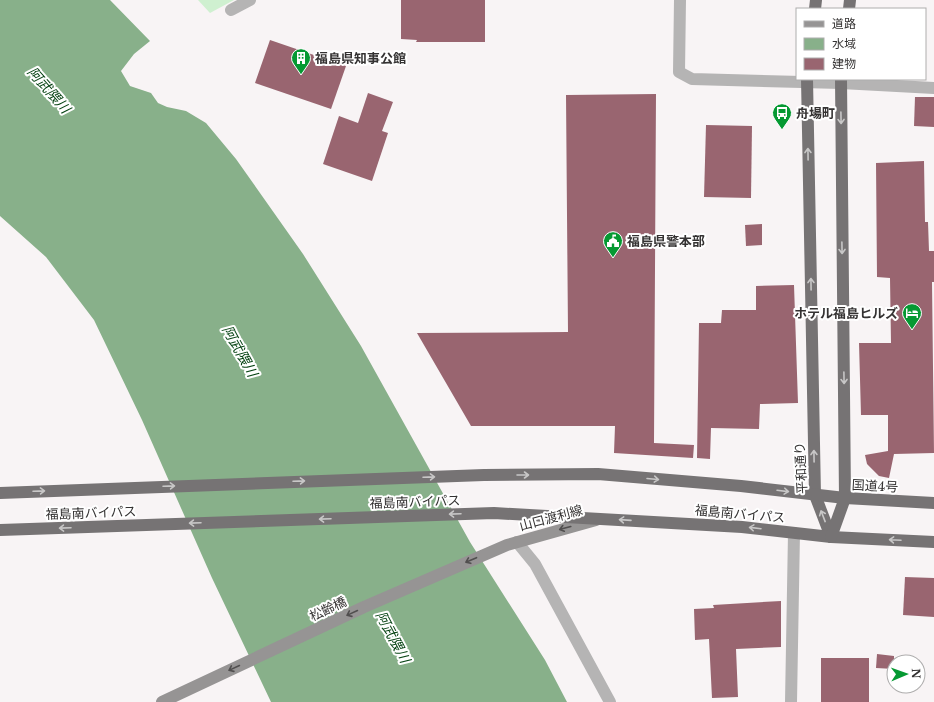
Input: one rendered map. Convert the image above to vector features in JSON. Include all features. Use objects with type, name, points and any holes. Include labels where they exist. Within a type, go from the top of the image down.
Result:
[{"type":"highway","name":"平和通り","points":[[807,81],[815,495],[831,537]]},
{"type":"highway","points":[[841,81],[845,498],[831,537],[934,542]]},
{"type":"highway","name":"福島南バイパス","points":[[0,493],[484,474],[598,474],[741,486],[815,495]]},
{"type":"highway","name":"国道4号","points":[[815,495],[934,503]]},
{"type":"highway","name":"福島南バイパス","points":[[0,530],[494,513],[742,527],[831,537]]},
{"type":"main road","name":"山口渡利線","points":[[512,543],[603,518]]},
{"type":"main road","name":"松齢橋","points":[[162,702],[364,607],[512,543]]},
{"type":"street","points":[[231,10],[250,0]]},
{"type":"street","points":[[680,0],[679,72],[692,79],[841,81],[934,88]]},
{"type":"street","points":[[791,702],[794,533]]},
{"type":"street","points":[[512,543],[535,564],[610,702]]},
{"type":"shaded area","points":[[198,0],[234,0],[210,13]]},
{"type":"water","name":"阿武隈川","points":[[0,0],[110,0],[150,41],[134,54],[121,71],[130,86],[151,93],[158,103],[167,107],[186,111],[206,123],[236,159],[303,254],[361,346],[470,542],[545,660],[567,702],[271,702],[212,578],[142,420],[94,320],[46,257],[0,216]]},
{"type":"building","points":[[401,0],[485,0],[485,42],[416,42],[417,40],[401,39]]},
{"type":"building","name":"福島県知事公館","points":[[270,40],[346,66],[331,109],[255,83]]},
{"type":"building","points":[[368,93],[393,102],[382,131],[388,133],[372,181],[323,164],[339,116],[358,123]]},
{"type":"building","points":[[656,94],[654,443],[694,445],[693,458],[614,453],[615,426],[471,426],[417,333],[568,332],[566,95]]},
{"type":"building","points":[[915,97],[934,97],[934,127],[914,126]]},
{"type":"building","points":[[706,125],[752,126],[751,198],[704,197]]},
{"type":"building","points":[[924,161],[925,222],[928,222],[929,251],[934,251],[934,282],[932,282],[934,453],[894,454],[889,478],[879,476],[867,464],[865,455],[888,451],[888,415],[861,415],[859,343],[891,343],[890,278],[877,277],[876,163]]},
{"type":"building","points":[[762,224],[762,245],[746,246],[745,225]]},
{"type":"building","points":[[794,285],[798,403],[760,404],[759,429],[711,428],[710,459],[697,458],[699,323],[721,323],[722,310],[756,310],[756,286]]},
{"type":"building","points":[[905,577],[934,578],[934,617],[903,615]]},
{"type":"building","points":[[781,601],[781,647],[736,649],[738,697],[712,698],[709,639],[695,640],[694,609],[714,608],[713,605]]},
{"type":"building","points":[[877,654],[886,655],[886,669],[876,668]]},
{"type":"building","points":[[821,658],[869,658],[869,702],[821,702]]},
{"type":"place","name":"福島県知事公館","points":[[301,75]]},
{"type":"place","name":"舟場町","points":[[782,130]]},
{"type":"place","name":"福島県警本部","points":[[613,258]]},
{"type":"place","name":"ホテル福島ヒルズ","points":[[912,330]]}]
